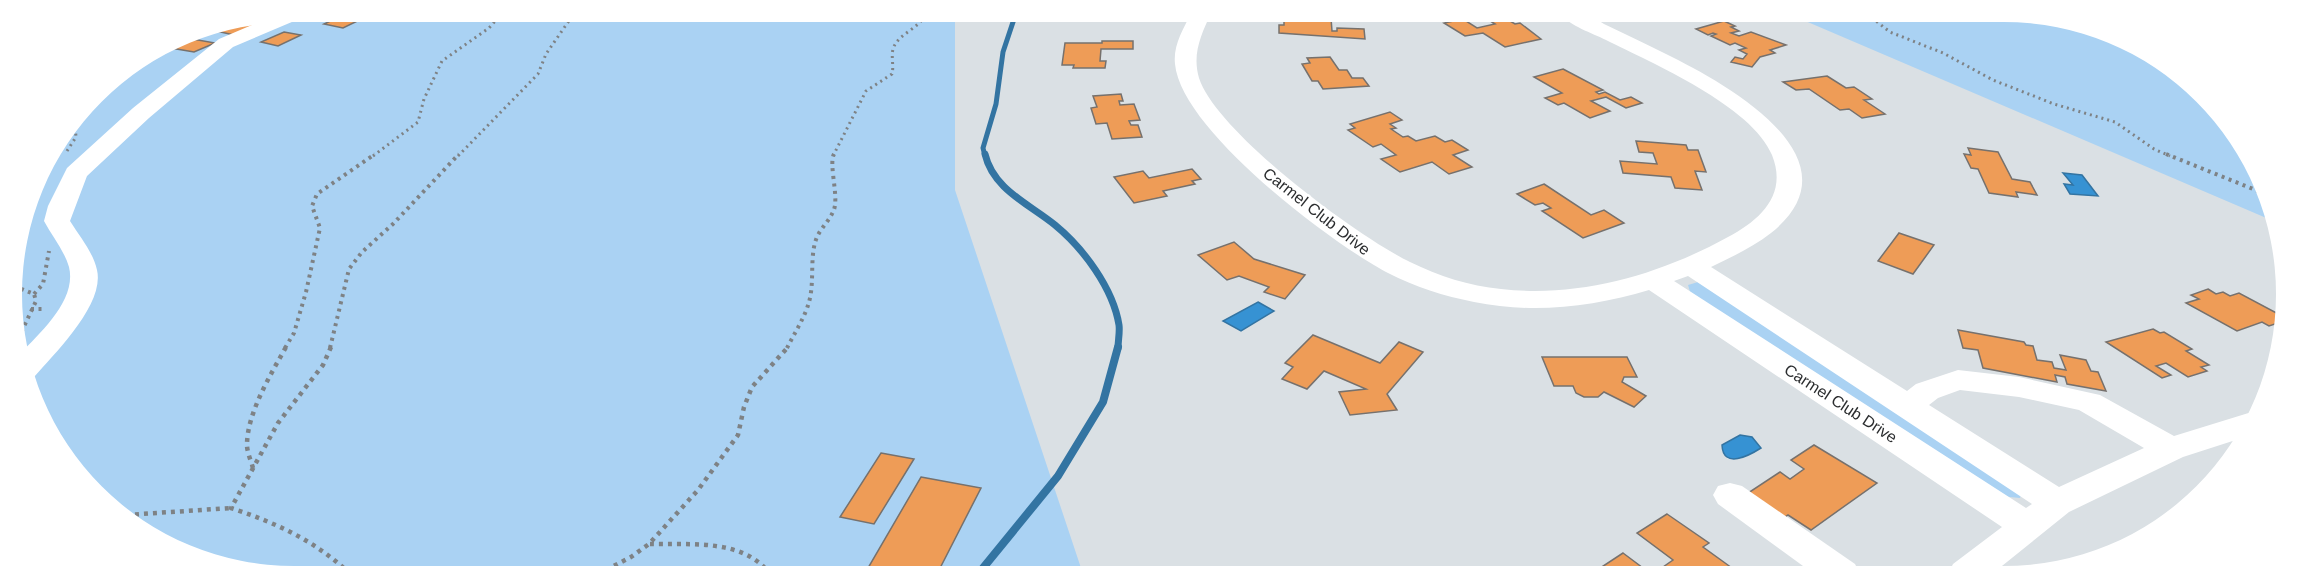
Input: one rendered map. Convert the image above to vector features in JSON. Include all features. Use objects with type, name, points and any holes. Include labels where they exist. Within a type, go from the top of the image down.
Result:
[{"type":"street","name":"Carmel Club Drive","points":[[1197,22],[1186,48],[1186,65],[1191,84],[1201,104],[1226,134],[1257,164],[1377,257],[1441,285],[1501,297],[1564,299],[1601,294],[1655,281],[1751,235],[1776,215],[1790,186],[1789,168],[1784,153],[1766,128],[1729,99],[1586,22]]},
{"type":"street","points":[[31,360],[73,309],[82,290],[84,273],[57,221],[61,206],[76,173],[141,113],[226,43],[272,23]]},
{"type":"street","name":"Carmel Club Drive","points":[[1690,265],[2057,503]]},
{"type":"street","name":"Carmel Club Drive","points":[[1655,281],[2028,526]]},
{"type":"street","points":[[1907,406],[1928,391],[1958,380],[2019,387],[2089,402],[2170,449]]},
{"type":"street","points":[[1976,566],[2057,503],[2170,449],[2242,426]]},
{"type":"street","points":[[1730,495],[1831,566]]},
{"type":"path","points":[[253,468],[247,445],[252,420],[264,387],[294,333],[303,302],[320,228],[312,206],[317,194],[386,147],[417,122],[424,99],[442,61],[494,22]]},
{"type":"path","points":[[231,508],[278,423],[323,365],[332,344],[349,269],[362,252],[393,224],[538,74],[546,54],[568,22]]},
{"type":"path","points":[[614,566],[649,544],[698,490],[738,435],[744,406],[752,387],[787,348],[809,303],[814,271],[813,252],[817,237],[835,208],[836,183],[831,170],[831,159],[866,91],[892,74],[895,66],[892,49],[921,22]]},
{"type":"path","points":[[1877,22],[1890,32],[1943,53],[1993,81],[2054,104],[2115,122],[2154,149],[2256,190]]},
{"type":"path","points":[[34,294],[43,284],[57,221]]},
{"type":"path","points":[[22,289],[34,294]]},
{"type":"path","points":[[25,326],[36,301],[34,294]]},
{"type":"path","points":[[136,514],[231,508],[263,518],[306,538],[343,566]]},
{"type":"path","points":[[649,544],[730,547],[764,566]]},
{"type":"shaded area","points":[[294,22],[955,22],[955,190],[1080,566],[294,566],[241,560],[207,551],[174,538],[143,520],[102,486],[68,445],[50,414],[32,364],[25,329],[22,294],[28,241],[43,190],[68,143],[102,102],[143,68],[190,43],[224,32],[259,25]]},
{"type":"shaded area","points":[[1808,22],[2023,23],[2058,28],[2109,43],[2156,68],[2184,90],[2209,115],[2231,143],[2249,174],[2265,217]]},
{"type":"shaded area","points":[[1698,282],[2022,491],[2020,498],[1999,496],[1691,295],[1688,285]]},
{"type":"water","points":[[2063,173],[2082,175],[2098,196],[2070,194],[2064,184],[2073,185]]},
{"type":"water","points":[[1258,302],[1274,311],[1241,331],[1223,321]]},
{"type":"water","points":[[1740,435],[1752,437],[1761,448],[1738,458],[1727,457],[1722,445]]},
{"type":"building","points":[[328,22],[355,22],[343,28],[324,24]]},
{"type":"building","points":[[1284,22],[1331,22],[1332,31],[1337,31],[1337,28],[1364,29],[1365,39],[1279,33],[1279,25],[1284,25]]},
{"type":"building","points":[[1468,22],[1477,28],[1495,24],[1492,22],[1520,23],[1541,39],[1505,47],[1483,33],[1465,36],[1444,23]]},
{"type":"building","points":[[1726,22],[1739,31],[1731,33],[1739,36],[1751,32],[1786,45],[1770,50],[1775,53],[1760,57],[1752,67],[1731,62],[1735,57],[1743,59],[1747,54],[1739,50],[1746,48],[1735,43],[1730,45],[1711,36],[1716,34],[1708,35],[1696,29]]},
{"type":"building","points":[[254,26],[234,35],[222,32]]},
{"type":"building","points":[[284,32],[301,35],[278,46],[261,42]]},
{"type":"building","points":[[198,40],[215,43],[194,52],[176,49]]},
{"type":"building","points":[[1102,41],[1133,41],[1133,49],[1101,49],[1100,61],[1106,61],[1105,68],[1073,68],[1074,65],[1062,65],[1065,43],[1102,43]]},
{"type":"building","points":[[1330,57],[1339,70],[1347,70],[1352,78],[1363,78],[1369,86],[1323,89],[1318,81],[1312,81],[1302,64],[1310,63],[1307,58]]},
{"type":"building","points":[[1563,69],[1603,90],[1596,92],[1599,94],[1605,92],[1620,100],[1631,97],[1642,103],[1626,108],[1606,97],[1591,101],[1610,111],[1590,118],[1564,103],[1558,105],[1545,98],[1562,93],[1534,77]]},
{"type":"building","points":[[1827,76],[1846,88],[1854,87],[1872,99],[1864,100],[1885,114],[1862,118],[1849,109],[1840,110],[1809,89],[1796,90],[1783,82]]},
{"type":"building","points":[[1121,94],[1123,101],[1119,101],[1120,105],[1134,104],[1140,120],[1129,121],[1131,125],[1138,125],[1142,137],[1112,139],[1107,123],[1096,124],[1091,108],[1097,107],[1093,96]]},
{"type":"building","points":[[1390,112],[1402,120],[1390,124],[1396,128],[1391,129],[1403,137],[1408,136],[1416,141],[1435,136],[1445,142],[1452,140],[1468,150],[1453,155],[1472,167],[1449,174],[1432,162],[1400,172],[1381,159],[1396,155],[1381,144],[1373,147],[1348,130],[1355,128],[1350,124]]},
{"type":"building","points":[[1636,141],[1686,145],[1688,150],[1698,150],[1706,172],[1695,171],[1702,190],[1675,188],[1671,177],[1623,173],[1620,161],[1657,164],[1653,153],[1639,152]]},
{"type":"building","points":[[1968,148],[1998,152],[2012,179],[2030,182],[2037,195],[2016,192],[2018,197],[1989,193],[1978,169],[1971,168],[1964,154],[1971,155]]},
{"type":"building","points":[[1192,169],[1201,179],[1192,181],[1195,184],[1163,191],[1167,196],[1134,203],[1114,177],[1143,171],[1149,178]]},
{"type":"building","points":[[1544,184],[1591,215],[1604,210],[1624,223],[1583,238],[1542,211],[1551,208],[1543,203],[1535,205],[1517,194]]},
{"type":"building","points":[[1899,233],[1934,245],[1913,274],[1878,261]]},
{"type":"building","points":[[1234,242],[1254,259],[1305,275],[1285,299],[1264,292],[1269,287],[1239,276],[1227,280],[1198,255]]},
{"type":"building","points":[[2208,289],[2216,294],[2223,292],[2230,296],[2239,293],[2276,313],[2275,324],[2269,326],[2262,322],[2237,331],[2186,303],[2199,299],[2191,295]]},
{"type":"building","points":[[2153,329],[2160,333],[2164,332],[2192,349],[2186,351],[2209,365],[2201,367],[2207,371],[2188,377],[2166,363],[2156,366],[2171,375],[2162,378],[2106,342]]},
{"type":"building","points":[[1958,330],[2024,342],[2026,345],[2033,346],[2037,360],[2052,362],[2054,368],[2066,370],[2060,355],[2086,360],[2091,371],[2098,372],[2106,391],[2067,384],[2065,377],[2055,375],[2057,382],[1983,368],[1978,350],[1963,348]]},
{"type":"building","points":[[1313,335],[1380,363],[1399,342],[1423,352],[1387,394],[1397,410],[1350,415],[1339,392],[1366,389],[1324,371],[1307,389],[1282,379],[1293,367],[1285,363]]},
{"type":"building","points":[[1542,357],[1627,357],[1637,377],[1624,377],[1622,382],[1646,396],[1634,407],[1604,392],[1598,397],[1584,397],[1576,393],[1573,386],[1554,386]]},
{"type":"building","points":[[1814,445],[1877,483],[1811,530],[1788,515],[1781,520],[1745,495],[1780,472],[1790,479],[1804,469],[1791,460]]},
{"type":"building","points":[[881,453],[914,459],[874,524],[840,517]]},
{"type":"building","points":[[921,477],[981,488],[941,566],[869,566]]},
{"type":"building","points":[[1667,514],[1709,543],[1703,547],[1729,566],[1664,566],[1673,560],[1637,533]]},
{"type":"building","points":[[1623,553],[1640,566],[1603,566]]},
{"type":"waterway","points":[[985,156],[983,148],[996,104],[1003,52],[1013,22]]},
{"type":"waterway","points":[[985,154],[989,166],[1004,186],[1066,234],[1095,270],[1116,311],[1119,328],[1118,348]]},
{"type":"waterway","points":[[985,566],[1058,476],[1103,402],[1118,347]]}]
